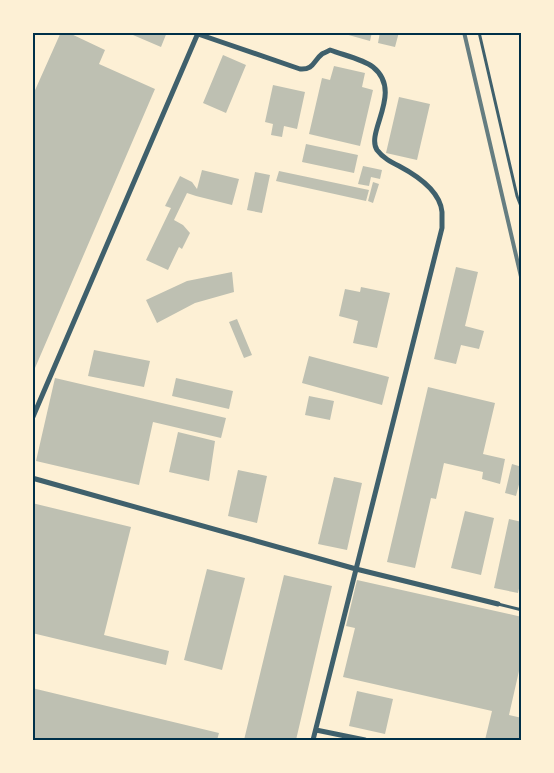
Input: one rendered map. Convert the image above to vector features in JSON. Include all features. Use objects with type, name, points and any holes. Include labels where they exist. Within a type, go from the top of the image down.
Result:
[{"type":"street","points":[[32,419],[198,33],[300,69],[307,69],[321,55],[330,50],[373,68],[382,77],[385,88],[384,104],[374,139],[376,150],[385,159],[410,172],[436,196],[442,210],[442,228],[313,740]]},
{"type":"street","points":[[32,478],[356,569],[498,604]]},
{"type":"street","points":[[316,730],[365,740]]},
{"type":"lane","points":[[479,32],[517,196],[522,209]]},
{"type":"lane","points":[[498,604],[522,610]]},
{"type":"building","points":[[61,32],[67,32],[105,50],[99,64],[155,89],[32,375],[32,97]]},
{"type":"building","points":[[126,32],[167,32],[161,47]]},
{"type":"building","points":[[346,32],[372,32],[370,41],[345,34]]},
{"type":"building","points":[[380,32],[399,32],[395,47],[378,43]]},
{"type":"building","points":[[223,55],[246,65],[226,113],[203,103]]},
{"type":"building","points":[[334,66],[365,73],[362,87],[373,90],[360,146],[309,134],[322,78],[330,80]]},
{"type":"building","points":[[273,85],[305,92],[297,129],[284,126],[282,137],[271,135],[273,124],[265,122]]},
{"type":"building","points":[[399,97],[430,104],[417,160],[386,153]]},
{"type":"building","points":[[306,144],[358,155],[354,173],[302,162]]},
{"type":"building","points":[[363,166],[382,170],[380,179],[371,177],[369,186],[358,184]]},
{"type":"building","points":[[202,170],[239,179],[232,205],[187,193],[174,220],[183,225],[190,233],[182,249],[179,247],[168,270],[146,260],[171,208],[165,206],[180,176],[192,182],[197,189]]},
{"type":"building","points":[[279,171],[369,190],[366,201],[276,181]]},
{"type":"building","points":[[255,172],[270,175],[262,213],[247,210]]},
{"type":"building","points":[[373,182],[379,184],[373,203],[368,201]]},
{"type":"building","points":[[456,267],[478,272],[465,326],[484,331],[479,349],[461,345],[456,364],[434,359]]},
{"type":"building","points":[[232,272],[234,292],[195,303],[157,323],[146,300],[187,281]]},
{"type":"building","points":[[361,287],[390,293],[377,348],[353,343],[358,321],[339,316],[345,289],[360,292]]},
{"type":"building","points":[[237,319],[252,355],[244,358],[229,322]]},
{"type":"building","points":[[94,350],[150,361],[144,387],[88,376]]},
{"type":"building","points":[[309,356],[389,377],[382,405],[302,383]]},
{"type":"building","points":[[55,378],[226,418],[221,438],[153,422],[139,485],[36,461]]},
{"type":"building","points":[[176,378],[233,391],[229,409],[172,396]]},
{"type":"building","points":[[428,387],[495,403],[483,454],[505,459],[500,484],[482,479],[483,472],[444,463],[436,499],[431,498],[415,568],[387,562]]},
{"type":"building","points":[[309,396],[334,401],[330,420],[305,415]]},
{"type":"building","points":[[178,432],[215,441],[209,481],[169,472]]},
{"type":"building","points":[[512,464],[522,467],[516,496],[505,493]]},
{"type":"building","points":[[238,470],[267,476],[257,523],[228,516]]},
{"type":"building","points":[[334,477],[362,483],[347,550],[318,544]]},
{"type":"building","points":[[32,503],[131,527],[104,635],[169,651],[166,665],[32,633]]},
{"type":"building","points":[[465,511],[494,518],[481,575],[451,568]]},
{"type":"building","points":[[509,519],[522,522],[522,575],[518,593],[494,588]]},
{"type":"building","points":[[207,569],[245,578],[222,670],[184,660]]},
{"type":"building","points":[[284,575],[332,586],[296,740],[244,740]]},
{"type":"building","points":[[357,580],[522,617],[522,672],[519,671],[509,715],[522,718],[522,740],[485,740],[492,711],[343,677],[355,628],[346,626]]},
{"type":"building","points":[[32,688],[219,733],[217,740],[32,740]]},
{"type":"building","points":[[357,691],[393,699],[385,734],[349,726]]},
{"type":"railway","points":[[464,32],[522,281]]}]
